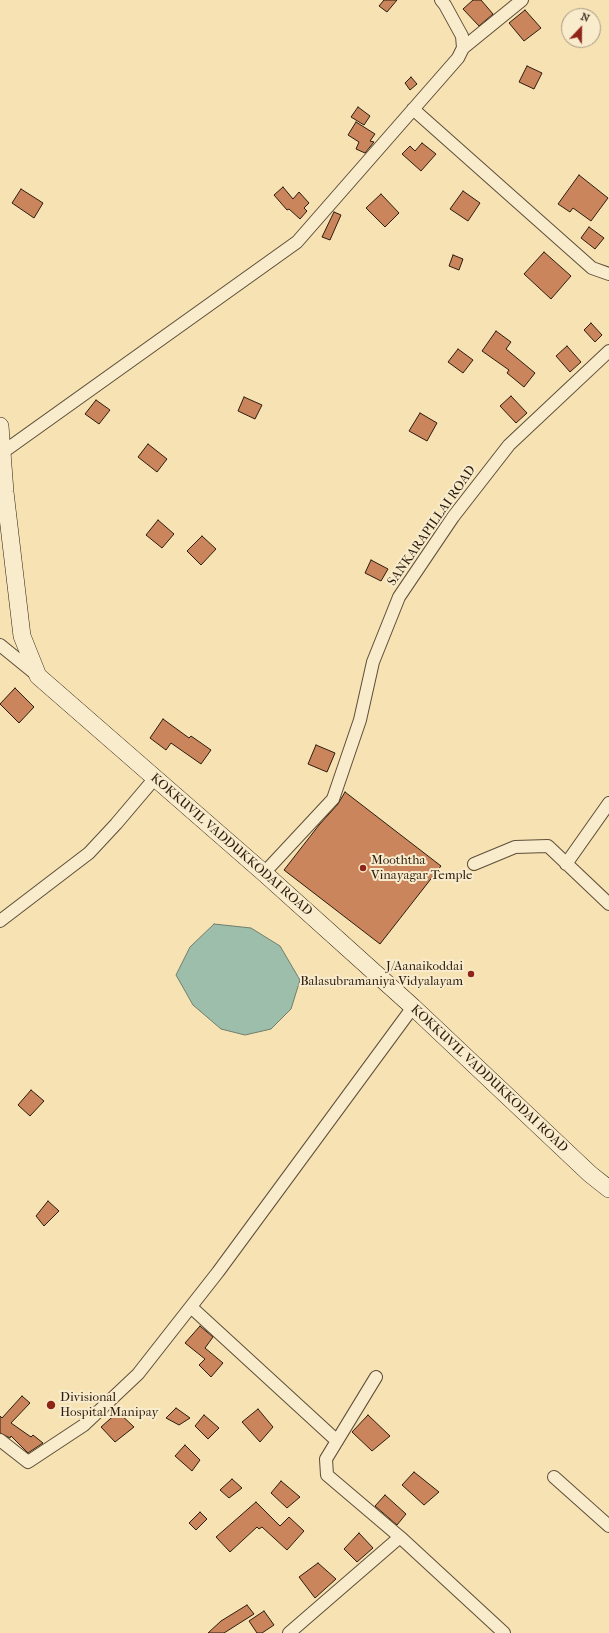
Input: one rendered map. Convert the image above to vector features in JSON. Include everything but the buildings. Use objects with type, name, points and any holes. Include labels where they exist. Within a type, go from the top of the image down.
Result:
[{"type":"main road","name":"KOKKUVIL VADDUKKODAI ROAD","points":[[0,426],[5,492],[22,636],[38,676],[264,873],[413,1008],[590,1174],[609,1189]]},
{"type":"street","points":[[441,0],[445,4],[462,36],[463,48]]},
{"type":"street","points":[[3,452],[297,242],[458,58],[463,48],[522,0]]},
{"type":"street","points":[[413,109],[592,268],[609,274]]},
{"type":"street","name":"SANKARAPILLAI ROAD","points":[[264,873],[333,799],[360,720],[373,662],[399,597],[453,517],[509,444],[609,351]]},
{"type":"street","points":[[0,645],[38,676]]},
{"type":"street","points":[[0,921],[89,853],[155,778]]},
{"type":"street","points":[[566,864],[609,803]]},
{"type":"street","points":[[474,864],[515,847],[548,846],[609,904]]},
{"type":"street","points":[[0,1440],[28,1462],[84,1425],[138,1374],[218,1272],[413,1008]]},
{"type":"street","points":[[191,1307],[336,1440]]},
{"type":"street","points":[[376,1377],[336,1440],[326,1459],[327,1475],[400,1537],[504,1633]]},
{"type":"street","points":[[554,1477],[609,1526]]},
{"type":"street","points":[[289,1633],[400,1537]]},
{"type":"shaded area","points":[[214,924],[251,928],[280,946],[300,980],[291,1009],[271,1029],[245,1035],[221,1029],[193,1005],[176,975],[190,947]]},
{"type":"place","name":"Mooththa Vinayagar Temple","points":[[363,868]]},
{"type":"place","name":"J/Aanaikoddai Balasubramaniya Vidyalayam","points":[[471,974]]},
{"type":"place","name":"Divisional Hospital Manipay","points":[[51,1405]]}]
